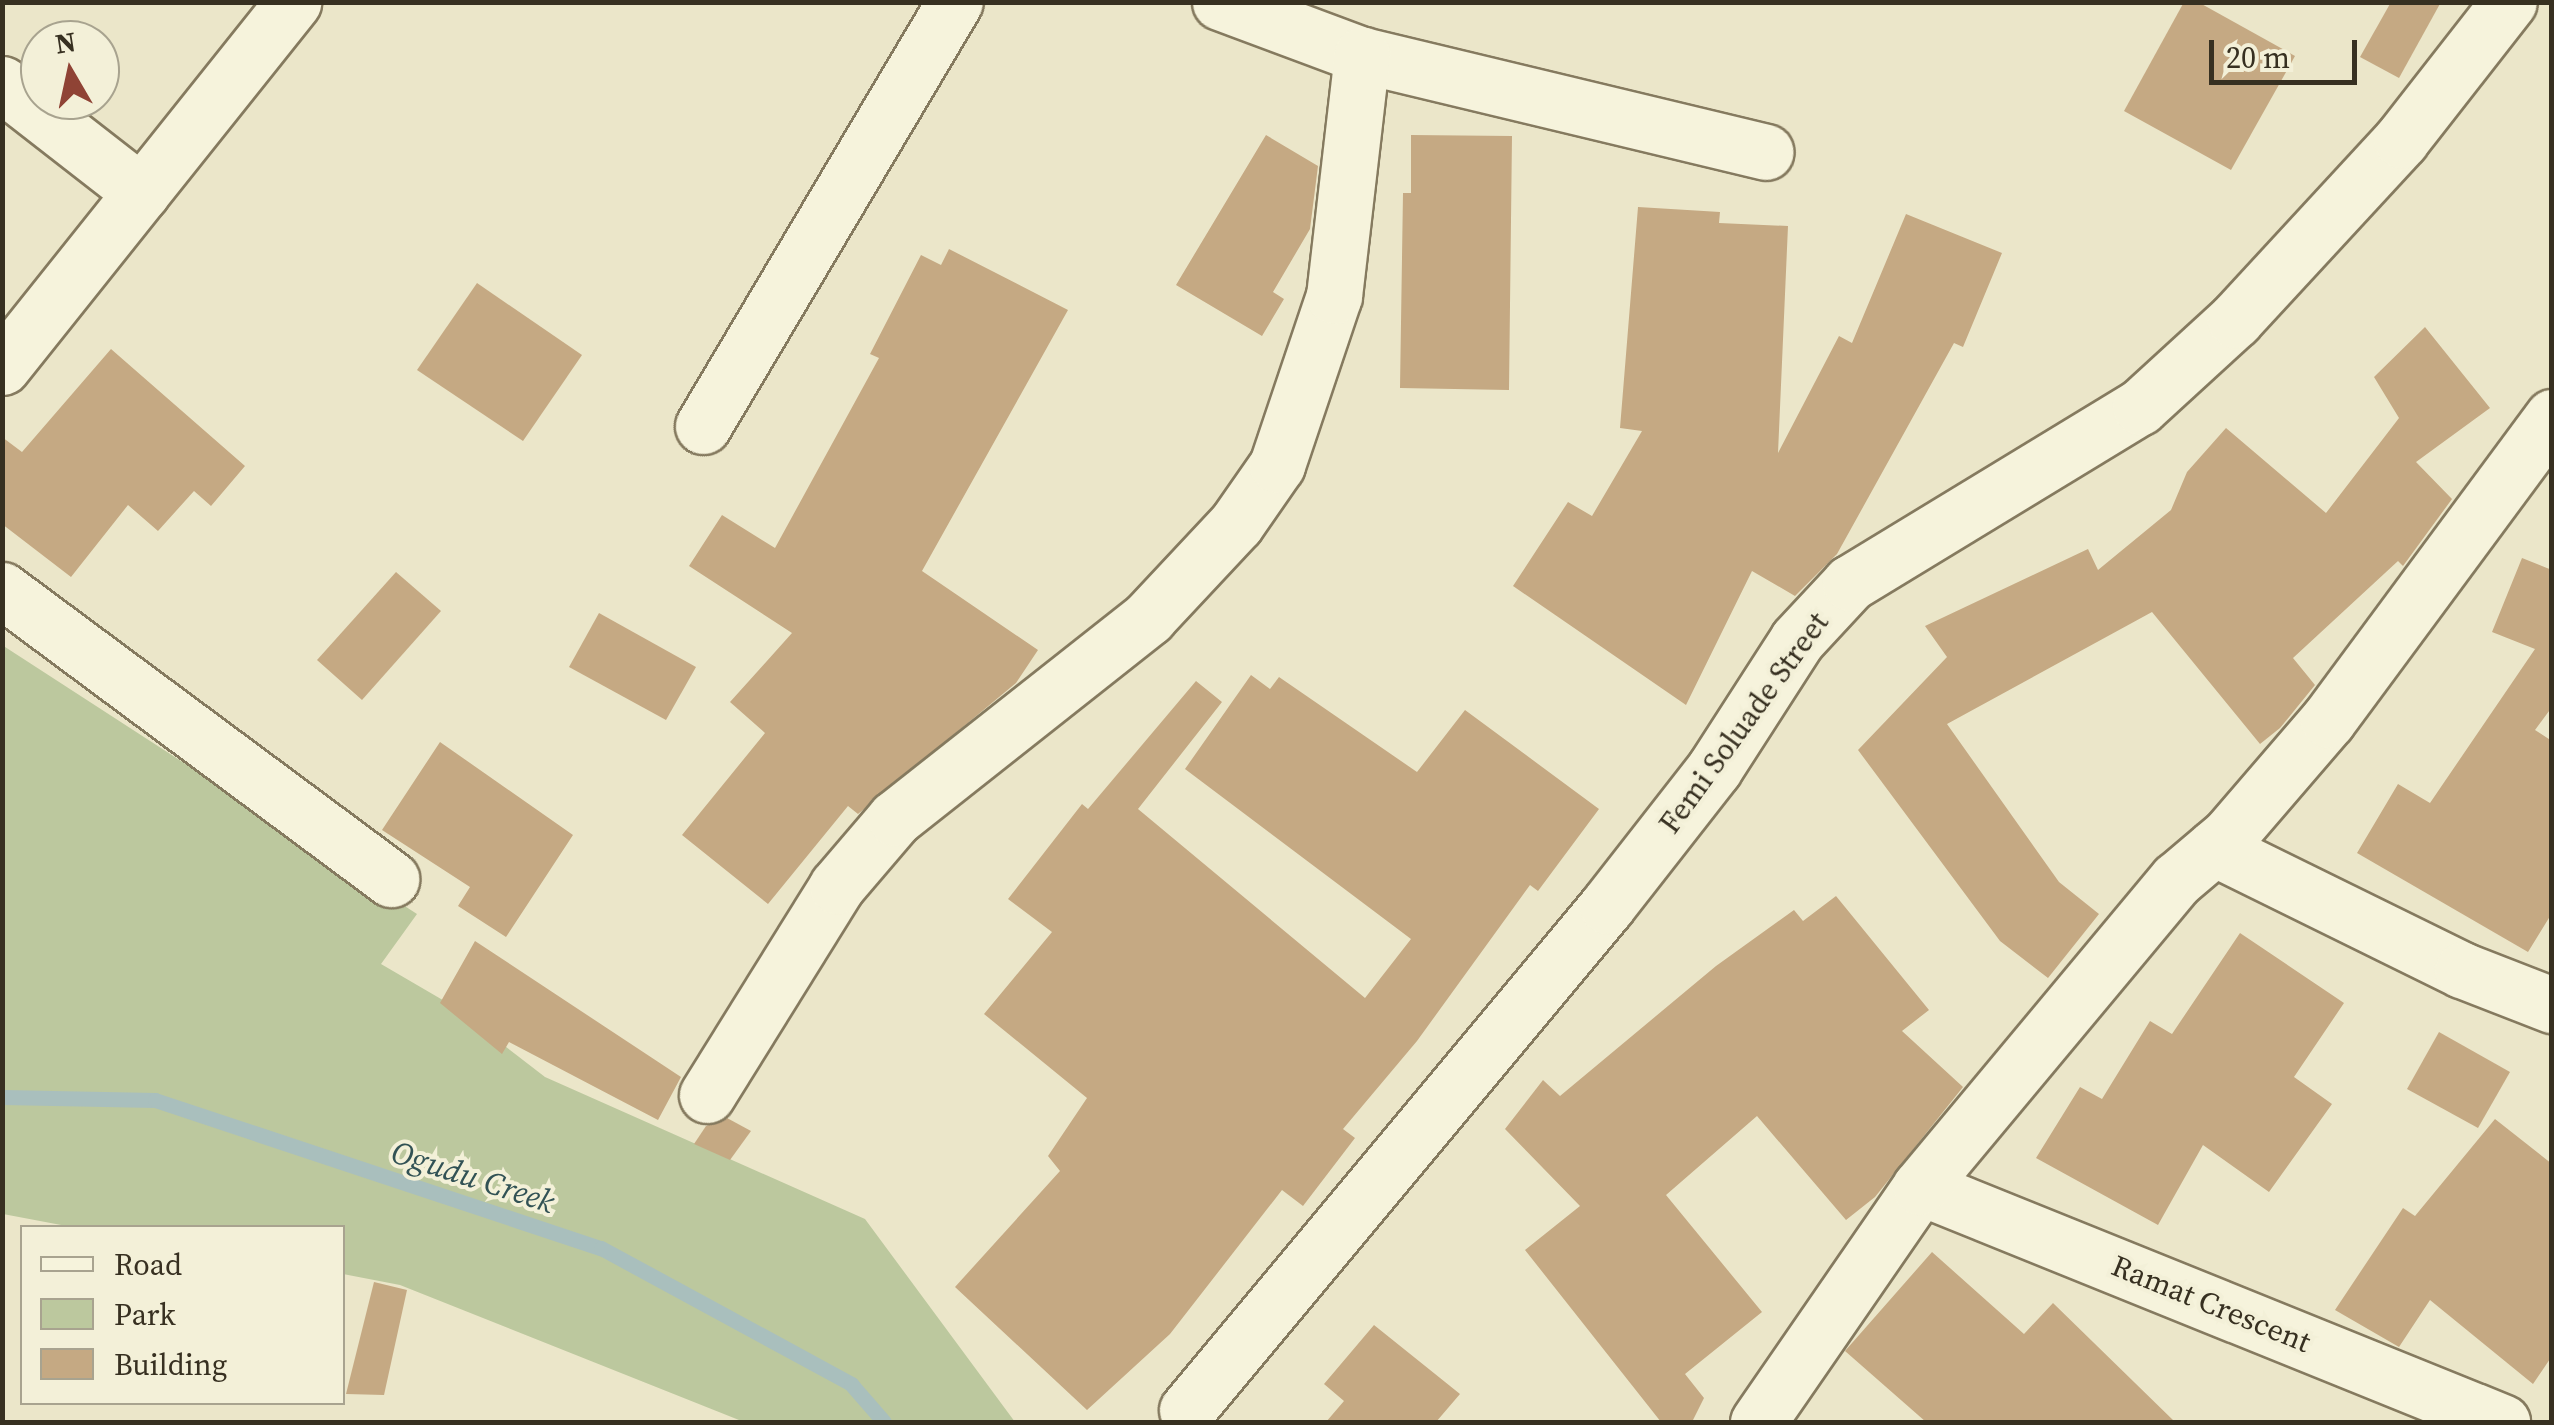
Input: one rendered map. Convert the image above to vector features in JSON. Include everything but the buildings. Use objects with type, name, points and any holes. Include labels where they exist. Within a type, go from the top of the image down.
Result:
[{"type":"street","points":[[2,367],[293,2]]},
{"type":"street","points":[[703,426],[955,2]]},
{"type":"street","points":[[1220,2],[1362,55],[1765,152]]},
{"type":"street","name":"Femi Soluade Street","points":[[1187,1410],[1607,906],[1714,769],[1797,640],[1850,583],[2036,476],[2140,407],[2235,320],[2400,140],[2509,2]]},
{"type":"street","points":[[707,1095],[837,886],[895,818],[1148,618],[1236,524],[1277,465],[1334,296],[1362,55]]},
{"type":"street","points":[[2,84],[142,194]]},
{"type":"street","points":[[1758,1422],[1920,1186],[2176,880],[2214,848],[2328,720],[2552,418]]},
{"type":"street","points":[[2,590],[390,879]]},
{"type":"street","points":[[2214,848],[2462,970],[2552,1005]]},
{"type":"street","name":"Ramat Crescent","points":[[1920,1186],[2502,1422]]},
{"type":"green space","points":[[2,645],[417,914],[381,964],[453,1006],[545,1077],[865,1219],[1015,1422],[744,1422],[400,1285],[345,1274],[345,1225],[61,1225],[3,1214]]},
{"type":"waterway","name":"Ogudu Creek","points":[[2,1097],[155,1100],[601,1248],[851,1384],[884,1422]]}]
